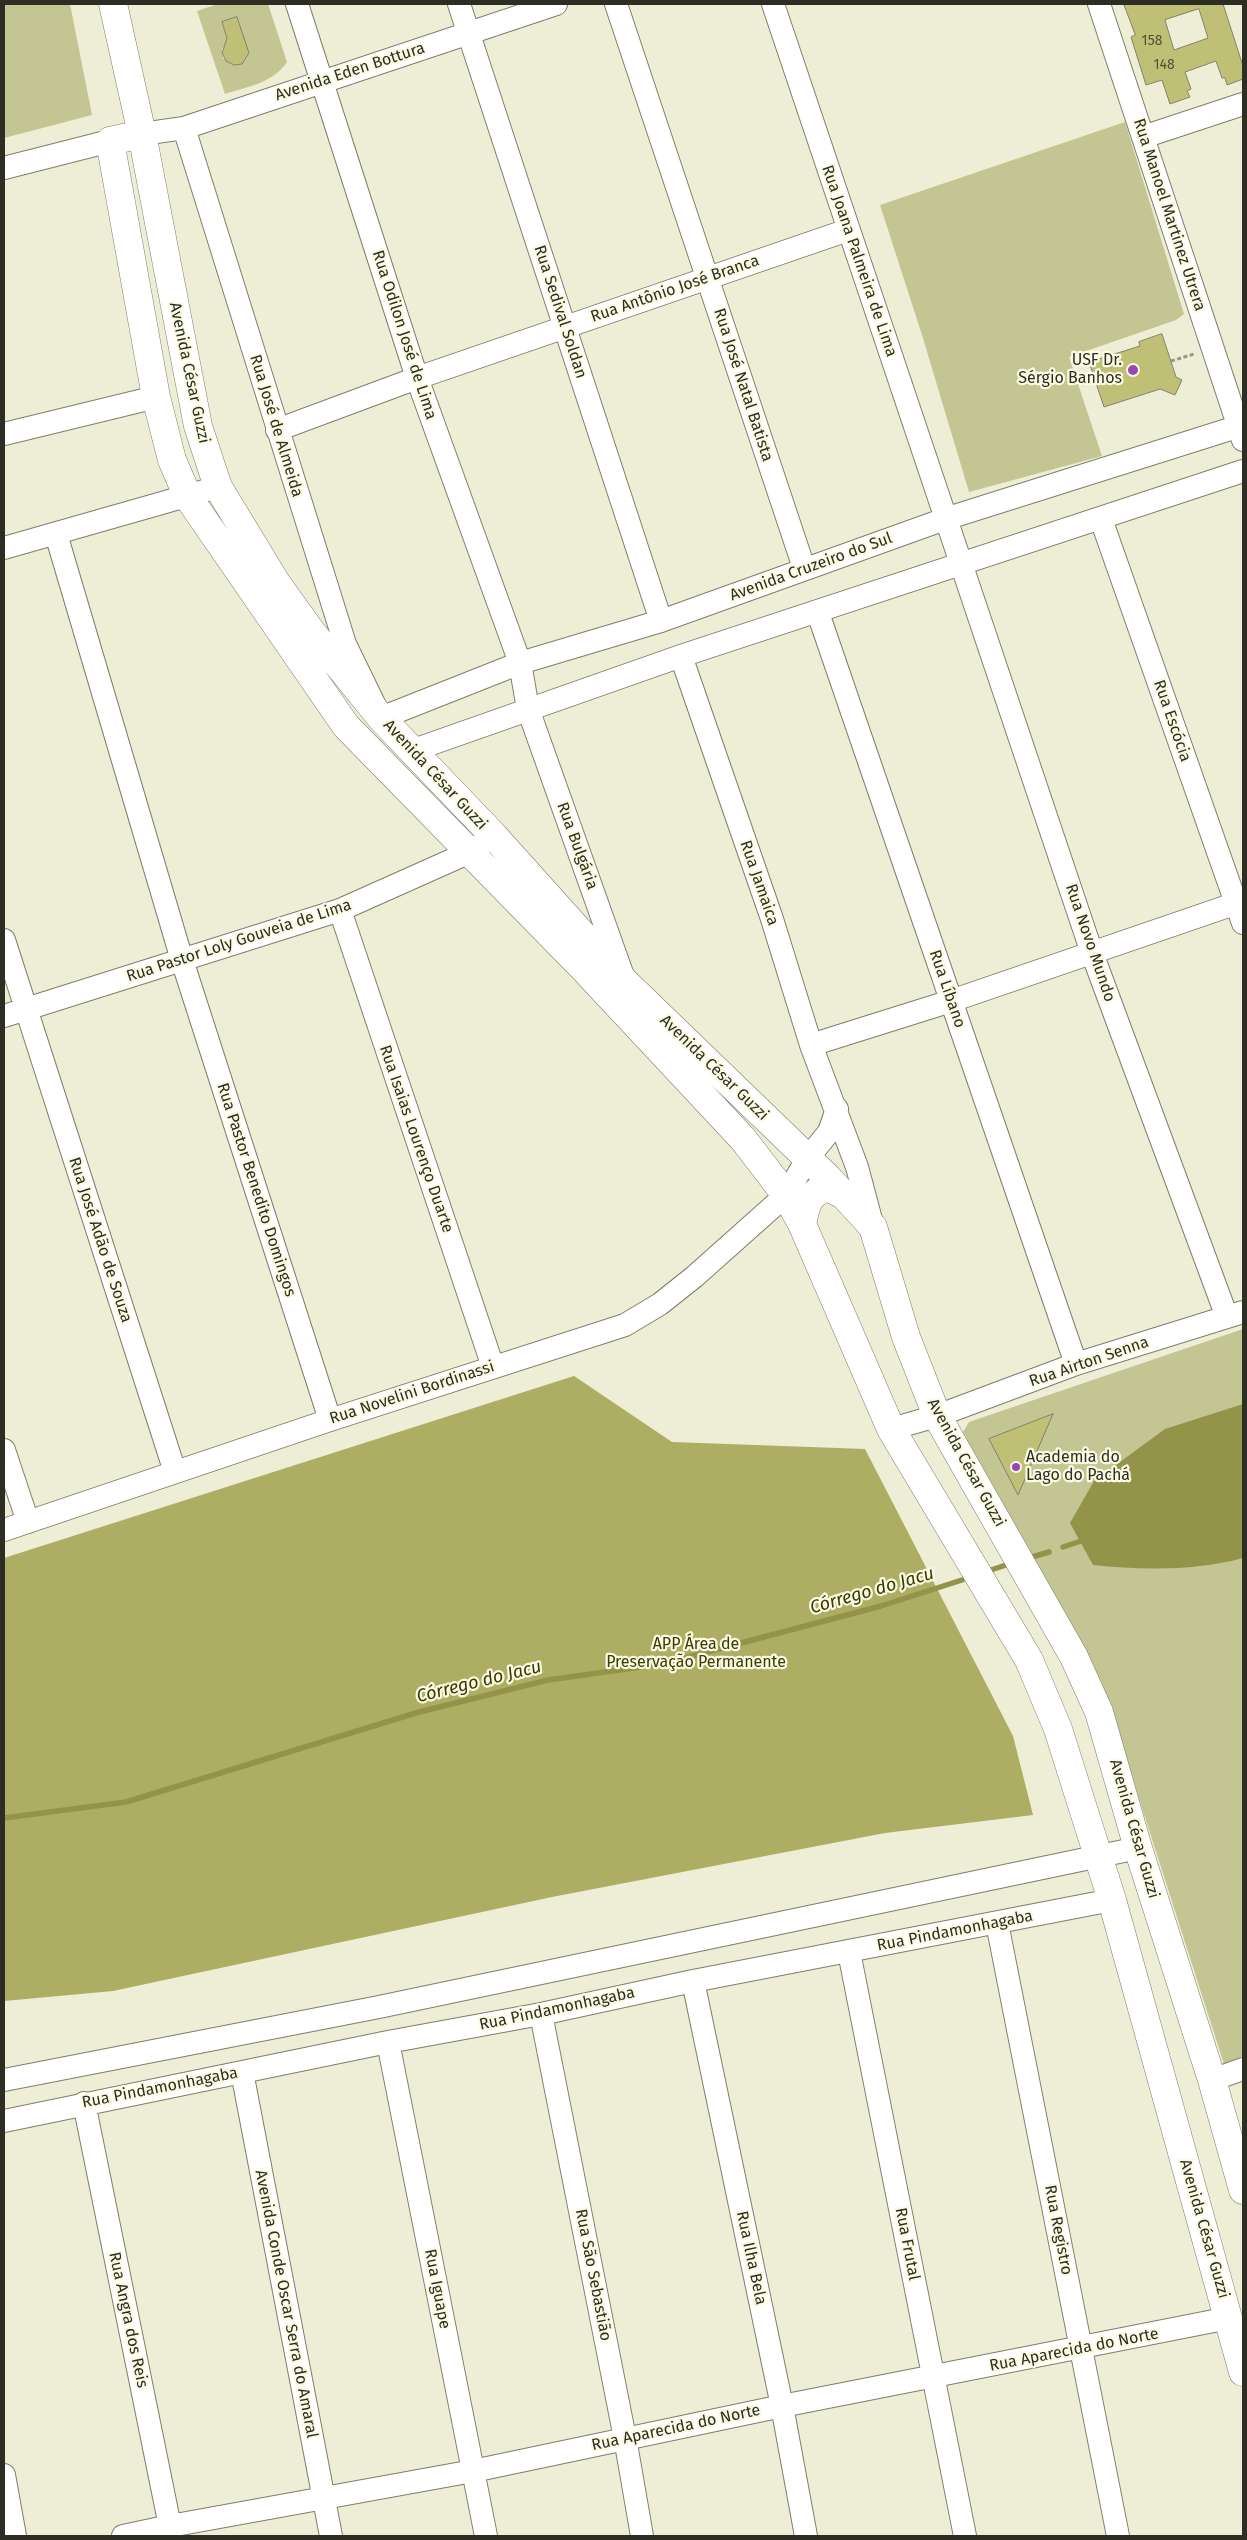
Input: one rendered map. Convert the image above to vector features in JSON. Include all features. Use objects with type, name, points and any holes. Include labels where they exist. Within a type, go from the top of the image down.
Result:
[{"type":"street","name":"Avenida César Guzzi","points":[[113,4],[142,134],[194,408],[218,487],[277,584],[310,630],[381,718],[494,836],[625,982],[874,1227],[906,1337],[937,1416],[1078,1666],[1099,1712],[1138,1848],[1212,2080],[1243,2190]]},
{"type":"street","name":"Rua Odilon José de Lima","points":[[297,4],[417,378],[520,663],[528,709]]},
{"type":"street","name":"Rua Sedival Soldan","points":[[459,4],[661,620]]},
{"type":"street","name":"Avenida Eden Bottura","points":[[142,134],[184,128],[556,4]]},
{"type":"street","name":"Rua José Natal Batista","points":[[616,4],[804,568]]},
{"type":"street","name":"Rua Joana Palmeira de Lima","points":[[772,4],[961,565]]},
{"type":"street","name":"Rua Manoel Martinez Utrera","points":[[1099,4],[1242,431]]},
{"type":"street","points":[[1143,136],[1243,104]]},
{"type":"street","name":"Rua José de Almeida","points":[[184,128],[276,430],[345,644],[381,718]]},
{"type":"street","points":[[4,168],[142,134]]},
{"type":"street","name":"Avenida César Guzzi","points":[[110,141],[156,397],[172,460],[188,497],[346,726],[584,969],[743,1139],[786,1194],[802,1224],[891,1429],[1029,1660],[1058,1729],[1112,1900],[1243,2372]]},
{"type":"street","name":"Rua Antônio José Branca","points":[[276,430],[417,378],[848,230]]},
{"type":"street","points":[[4,434],[156,397]]},
{"type":"street","name":"Avenida Cruzeiro do Sul","points":[[381,718],[520,663],[661,620],[945,519],[1242,431]]},
{"type":"street","points":[[411,751],[681,656],[818,613],[1243,472]]},
{"type":"street","points":[[4,548],[218,487]]},
{"type":"street","name":"Rua Escócia","points":[[1101,519],[1241,909]]},
{"type":"street","name":"Rua Pastor Benedito Domingos","points":[[56,534],[182,960],[330,1420]]},
{"type":"street","name":"Rua Novo Mundo","points":[[961,565],[1092,953],[1235,1314]]},
{"type":"street","name":"Rua Líbano","points":[[818,613],[1076,1364]]},
{"type":"street","name":"Rua Jamaica","points":[[681,656],[772,919],[811,1045],[837,1109],[857,1167],[874,1227]]},
{"type":"street","name":"Rua Bulgária","points":[[528,709],[625,982]]},
{"type":"street","name":"Rua Pastor Loly Gouveia de Lima","points":[[4,1016],[340,910],[470,852],[494,836]]},
{"type":"street","points":[[811,1045],[951,1001],[1092,953],[1241,909]]},
{"type":"street","name":"Rua Isaias Lourenço Duarte","points":[[340,910],[493,1367]]},
{"type":"street","name":"Rua José Adão de Souza","points":[[4,940],[175,1472]]},
{"type":"street","points":[[806,1159],[829,1132],[837,1109]]},
{"type":"street","name":"Rua Novelini Bordinassi","points":[[4,1530],[330,1420],[625,1325],[660,1304],[786,1194],[806,1159]]},
{"type":"street","points":[[802,1224],[806,1205],[817,1191],[828,1187],[843,1195]]},
{"type":"street","name":"Rua Airton Senna","points":[[891,1429],[937,1416],[1076,1364],[1235,1314]]},
{"type":"street","points":[[4,1450],[28,1522]]},
{"type":"street","points":[[4,2080],[379,2007],[1098,1858],[1138,1848]]},
{"type":"street","name":"Rua Pindamonhagaba","points":[[4,2121],[84,2103],[388,2042],[542,2014],[693,1980],[849,1952],[1112,1900]]},
{"type":"street","name":"Rua Registro","points":[[997,1923],[1118,2536]]},
{"type":"street","name":"Rua Frutal","points":[[849,1952],[965,2536]]},
{"type":"street","name":"Rua Ilha Bela","points":[[693,1980],[782,2406],[806,2536]]},
{"type":"street","name":"Rua São Sebastião","points":[[542,2014],[625,2438],[642,2536]]},
{"type":"street","name":"Rua Iguape","points":[[388,2042],[486,2536]]},
{"type":"street","points":[[1212,2080],[1243,2069]]},
{"type":"street","name":"Avenida Conde Oscar Serra do Amaral","points":[[242,2072],[331,2536]]},
{"type":"street","name":"Rua Angra dos Reis","points":[[84,2103],[171,2531]]},
{"type":"street","name":"Rua Aparecida do Norte","points":[[123,2536],[171,2531],[324,2499],[473,2471],[782,2406],[1082,2349],[1229,2318]]},
{"type":"street","points":[[4,2475],[16,2536]]},
{"type":"green space","points":[[4,4],[70,4],[92,115],[4,138]]},
{"type":"green space","points":[[218,4],[268,4],[287,62],[275,75],[268,79],[225,94],[197,11]],"holes":[[[236,17],[240,27],[225,32],[222,22]],[[227,41],[244,41],[249,53],[242,63],[234,65],[223,58],[222,49]]]},
{"type":"green space","points":[[1125,122],[1184,314],[1176,320],[1069,357],[1102,456],[969,492],[922,335],[880,205]]},
{"type":"green space","points":[[1243,1329],[1243,2056],[1224,2064],[1103,1686],[967,1448],[963,1432],[969,1422]]},
{"type":"green space","name":"APP Área de Preservação Permanente","points":[[574,1376],[672,1442],[865,1449],[1013,1736],[1033,1815],[885,1833],[552,1897],[113,1991],[4,2001],[4,1558]]},
{"type":"shaded area","points":[[1243,1404],[1243,1558],[1206,1565],[1168,1568],[1130,1568],[1093,1565],[1070,1523],[1094,1481],[1165,1429]]},
{"type":"building","points":[[1124,4],[1223,4],[1243,66],[1243,79],[1227,85],[1225,78],[1222,78],[1216,61],[1185,72],[1191,89],[1187,91],[1190,97],[1170,104],[1162,80],[1146,85],[1131,37],[1135,35]],"holes":[[[1199,9],[1208,38],[1174,50],[1165,20]]]},
{"type":"building","points":[[237,17],[249,53],[242,64],[234,65],[226,61],[222,53],[227,38],[222,22]]},
{"type":"building","name":"USF Dr. Sérgio Banhos","points":[[1162,334],[1176,377],[1182,380],[1175,395],[1160,389],[1104,407],[1089,362],[1140,346],[1139,342]]},
{"type":"building","name":"Academia do Lago do Pachá","points":[[1053,1414],[1018,1495],[989,1439]]},
{"type":"waterway","name":"Córrego do Jacu","points":[[1063,1547],[1087,1539]]},
{"type":"waterway","name":"Córrego do Jacu","points":[[1032,1557],[1049,1552]]},
{"type":"waterway","name":"Córrego do Jacu","points":[[985,1572],[1009,1564]]},
{"type":"waterway","name":"Córrego do Jacu","points":[[4,1818],[126,1802],[419,1712],[548,1680],[662,1664],[881,1606],[962,1580]]},
{"type":"place","name":"USF Dr. Sérgio Banhos","points":[[1133,370]]},
{"type":"place","name":"Academia do Lago do Pachá","points":[[1016,1467]]}]
